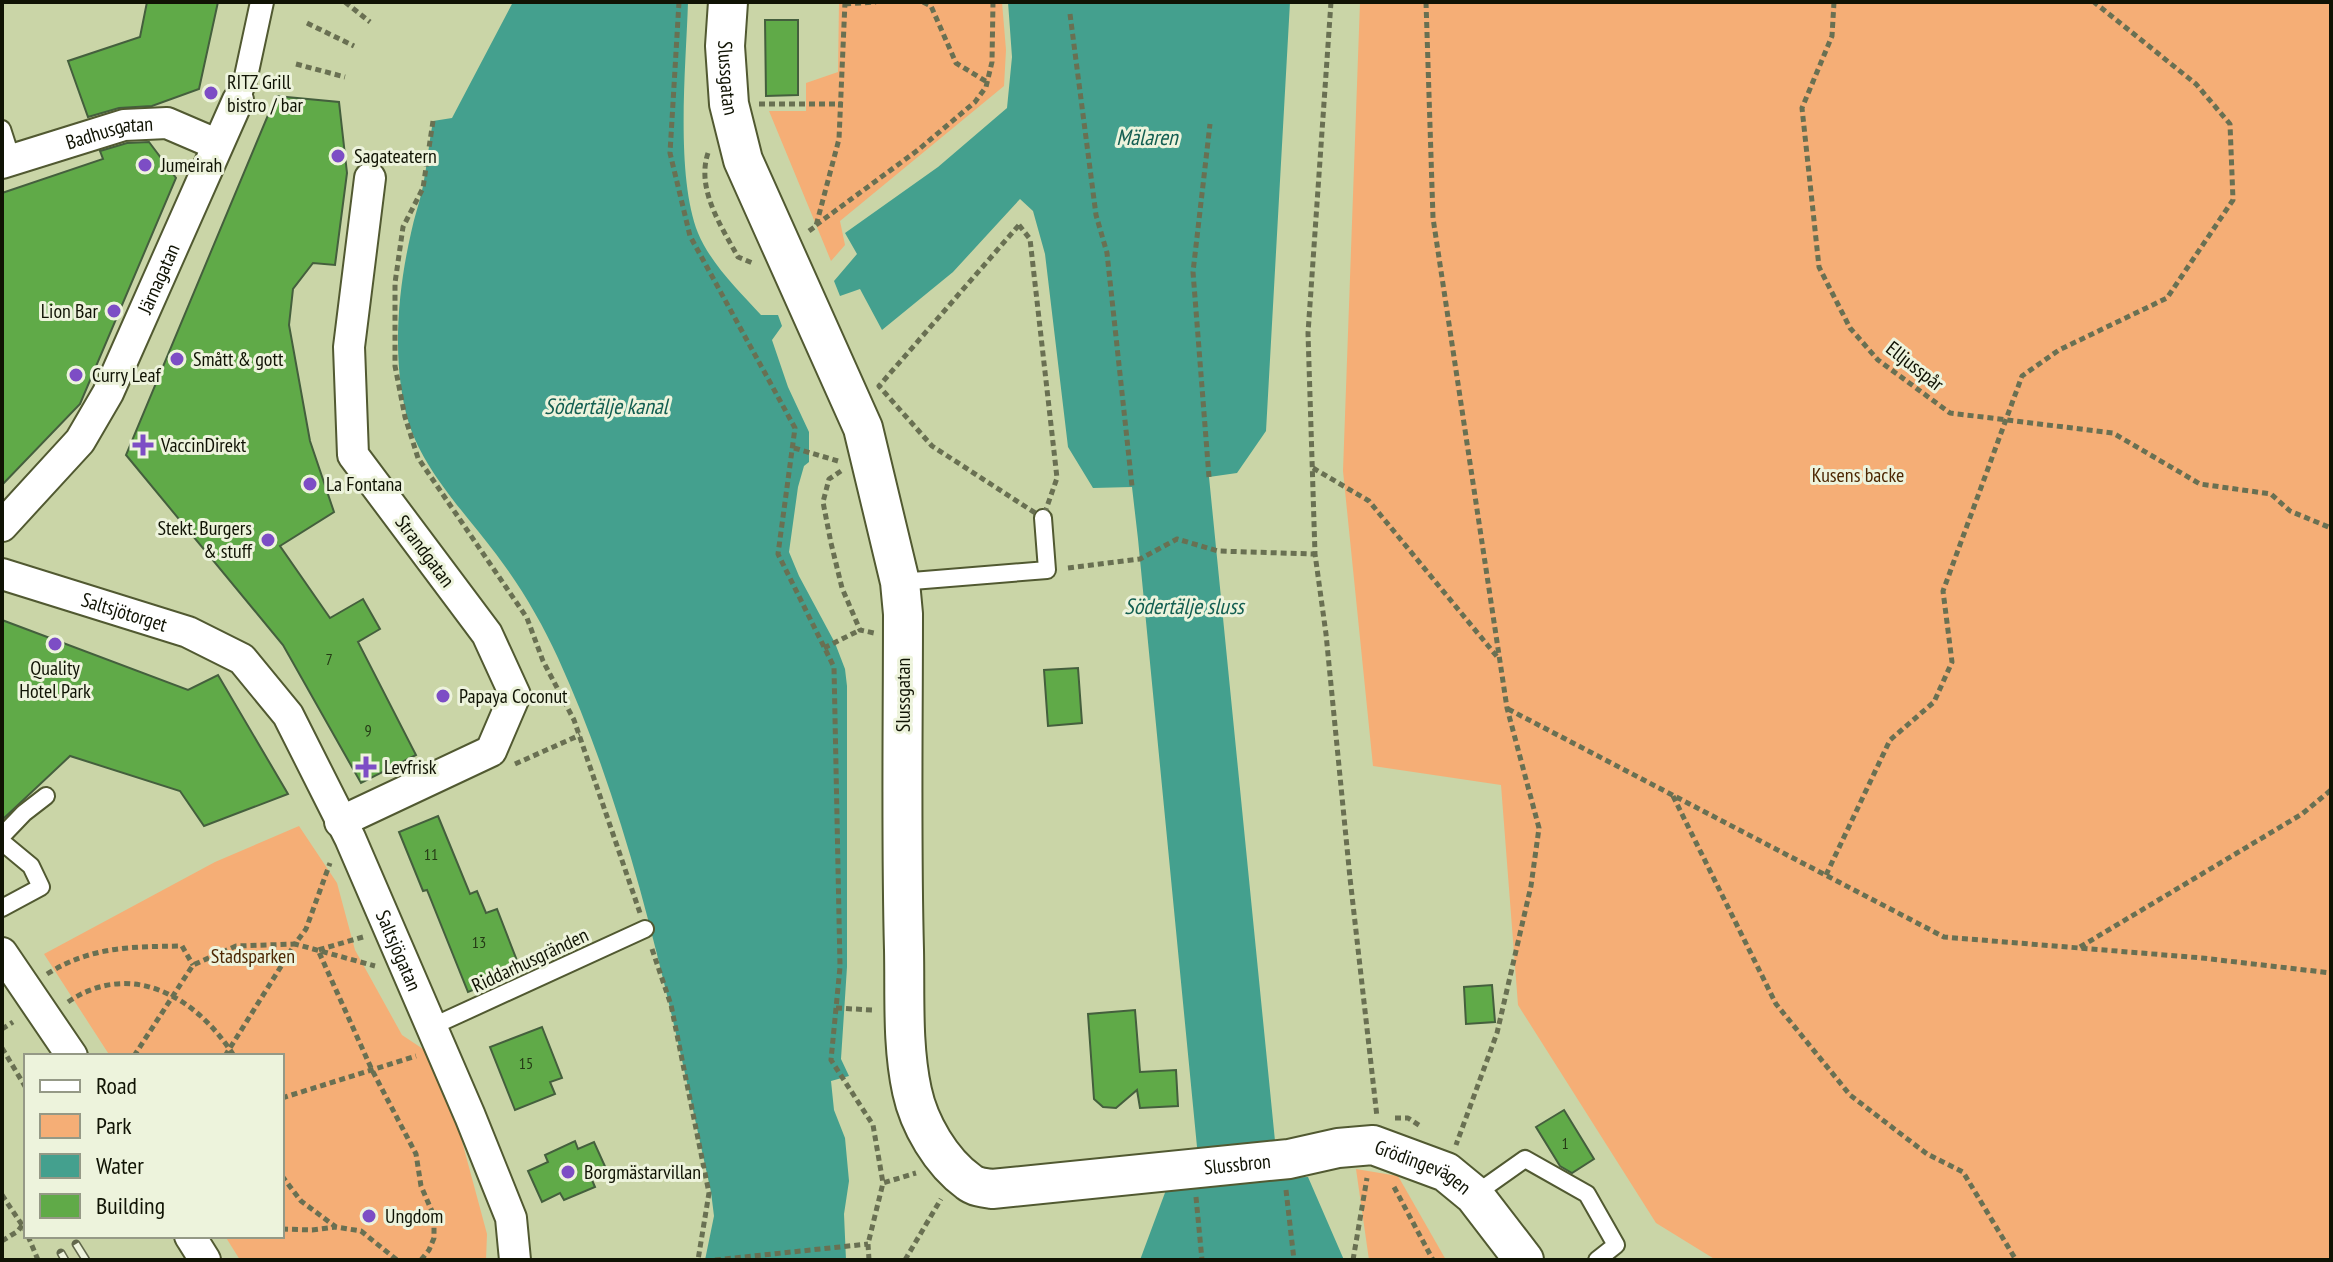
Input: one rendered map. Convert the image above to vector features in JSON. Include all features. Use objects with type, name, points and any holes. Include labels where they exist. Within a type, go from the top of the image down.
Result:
[{"type":"street","name":"Järnagatan","points":[[2,526],[80,441],[108,393],[238,100],[262,2]]},
{"type":"street","name":"Slussgatan","points":[[728,2],[725,46],[729,104],[743,160],[863,428],[900,582],[907,1059],[912,1093],[924,1124],[953,1166]]},
{"type":"street","name":"Badhusgatan","points":[[7,162],[124,125],[167,123],[216,144]]},
{"type":"street","name":"Strandgatan","points":[[340,822],[491,751],[515,695],[487,634],[353,455],[349,347],[370,178]]},
{"type":"street","name":"Saltsjötorget","points":[[2,574],[188,632],[242,659]]},
{"type":"street","name":"Saltsjögatan","points":[[242,659],[288,715],[390,928],[511,1218],[515,1260]]},
{"type":"street","points":[[2,953],[71,1054]]},
{"type":"street","name":"Grödingevägen","points":[[1287,1169],[1375,1131],[1460,1184],[1524,1260]]},
{"type":"street","points":[[953,1166],[971,1184],[992,1189],[1190,1179]]},
{"type":"street","name":"Slussbron","points":[[1190,1179],[1287,1169]]},
{"type":"street","points":[[191,1238],[205,1260]]},
{"type":"lane","points":[[2,129],[7,162]]},
{"type":"lane","points":[[900,582],[1047,570],[1043,518]]},
{"type":"lane","points":[[2,908],[41,887],[31,866],[2,839],[24,813],[46,796]]},
{"type":"lane","name":"Riddarhusgränden","points":[[435,1036],[645,929]]},
{"type":"lane","points":[[1460,1184],[1525,1159],[1587,1194],[1616,1245],[1597,1260]]},
{"type":"path","points":[[345,2],[370,22]]},
{"type":"path","points":[[679,2],[670,153],[690,236],[795,428],[778,554],[834,667],[840,967],[831,1060],[873,1125],[883,1183],[868,1244],[869,1260]]},
{"type":"path","points":[[816,226],[839,139],[845,3],[876,2]]},
{"type":"path","points":[[923,2],[931,6],[956,63],[987,82]]},
{"type":"path","points":[[785,250],[918,150],[975,102],[987,82],[992,62],[995,29],[993,2]]},
{"type":"path","points":[[1331,2],[1308,333],[1315,554],[1326,634],[1375,1131],[1353,1260]]},
{"type":"path","points":[[1426,2],[1433,218],[1507,708],[1539,828],[1531,886],[1460,1184]]},
{"type":"path","name":"Elljusspår","points":[[1834,2],[1832,36],[1802,108],[1819,267],[1850,328],[1878,360],[1950,413],[2113,433],[2200,484],[2271,494],[2290,511],[2331,528]]},
{"type":"path","points":[[1826,875],[1890,740],[1934,702],[1952,662],[1943,591],[2022,376],[2059,350],[2167,298],[2233,200],[2230,124],[2196,84],[2094,2]]},
{"type":"path","points":[[1070,14],[1096,215],[1107,253],[1132,486]]},
{"type":"path","points":[[307,23],[354,46]]},
{"type":"path","points":[[296,64],[345,77]]},
{"type":"path","points":[[729,104],[842,104]]},
{"type":"path","points":[[433,121],[423,188],[403,227],[395,283],[395,366],[405,417],[418,458],[527,618],[543,661],[574,720],[671,1005],[709,1193],[698,1260]]},
{"type":"path","points":[[1209,477],[1193,272],[1210,124]]},
{"type":"path","points":[[1019,225],[1030,239],[1057,478],[1043,518],[932,446],[879,386],[1019,225]]},
{"type":"path","points":[[794,448],[850,465],[829,479],[823,502],[842,588],[860,630]]},
{"type":"path","points":[[1312,467],[1369,501],[1500,662]]},
{"type":"path","points":[[1047,570],[1140,559],[1177,539],[1218,551],[1315,554]]},
{"type":"path","points":[[824,648],[860,630],[903,637]]},
{"type":"path","points":[[1507,708],[1944,937],[2202,958],[2331,973]]},
{"type":"path","points":[[2079,948],[2302,814],[2331,790]]},
{"type":"path","points":[[1673,795],[1776,1004],[1850,1095],[1927,1154],[1963,1172],[2016,1260]]},
{"type":"path","points":[[226,1054],[306,929],[331,861],[355,851]]},
{"type":"path","points":[[318,950],[390,928]]},
{"type":"path","points":[[135,1054],[193,965],[236,946],[295,944],[378,967]]},
{"type":"path","points":[[26,988],[80,957],[107,949],[182,946],[193,965]]},
{"type":"path","points":[[318,950],[372,1070],[416,1154],[421,1186],[434,1216],[434,1238],[421,1260]]},
{"type":"path","points":[[46,1018],[91,988],[111,983],[139,984],[172,995],[205,1020],[233,1054]]},
{"type":"path","points":[[2,1029],[13,1022]]},
{"type":"path","points":[[284,1097],[372,1070],[435,1036]]},
{"type":"path","points":[[2,1048],[24,1085]]},
{"type":"path","points":[[1375,1131],[1433,1260]]},
{"type":"path","points":[[883,1183],[953,1166]]},
{"type":"path","points":[[905,1260],[953,1166]]},
{"type":"path","points":[[1287,1169],[1294,1260]]},
{"type":"path","points":[[284,1179],[301,1201],[336,1227]]},
{"type":"path","points":[[1190,1179],[1202,1260]]},
{"type":"path","points":[[2,1195],[24,1221],[18,1231],[2,1241]]},
{"type":"path","points":[[284,1229],[336,1227],[361,1231],[397,1260]]},
{"type":"path","points":[[29,1238],[38,1260]]},
{"type":"path","points":[[715,1260],[868,1244]]},
{"type":"green space","points":[[839,2],[1002,2],[1006,50],[1004,86],[840,221],[845,245],[831,261],[769,111],[806,111],[806,83],[838,72]]},
{"type":"green space","name":"Kusens backe","points":[[1360,2],[2331,2],[2331,1260],[1716,1260],[1656,1223],[1518,1005],[1501,785],[1373,766],[1343,471]]},
{"type":"green space","name":"Stadsparken","points":[[299,826],[337,883],[355,950],[402,1035],[426,1051],[456,1119],[487,1234],[486,1260],[240,1260],[226,1238],[284,1238],[284,1054],[109,1054],[44,954],[215,862]]},
{"type":"green space","points":[[1356,1169],[1398,1176],[1446,1260],[1369,1260]]},
{"type":"water","name":"Södertälje kanal","points":[[513,2],[688,2],[684,151],[691,209],[698,233],[718,266],[761,315],[778,315],[782,326],[772,340],[788,387],[809,432],[809,462],[804,466],[798,487],[789,552],[835,643],[845,669],[847,686],[847,967],[841,1059],[849,1076],[831,1081],[834,1110],[845,1138],[849,1181],[844,1214],[846,1260],[705,1260],[714,1216],[711,1192],[648,920],[609,787],[585,722],[538,618],[505,566],[432,470],[412,433],[406,413],[399,368],[400,300],[433,121],[452,118]]},
{"type":"water","name":"Mälaren","points":[[1008,2],[1290,2],[1266,431],[1237,473],[1209,477],[1276,1151],[1281,1178],[1308,1177],[1344,1260],[1140,1260],[1166,1190],[1201,1188],[1138,539],[1132,487],[1093,488],[1068,447],[1045,254],[1033,211],[1020,199],[953,272],[882,330],[860,289],[840,296],[834,281],[857,254],[845,233],[938,167],[1007,108],[1012,57]]},
{"type":"building","points":[[147,2],[218,2],[199,89],[152,106],[119,108],[88,117],[68,61],[140,37]]},
{"type":"building","points":[[765,20],[798,20],[798,95],[766,96]]},
{"type":"building","points":[[276,96],[339,102],[347,173],[335,265],[313,263],[293,289],[289,325],[310,441],[334,512],[280,546],[330,618],[363,599],[380,629],[358,642],[416,755],[361,783],[283,645],[126,455]]},
{"type":"building","points":[[149,142],[176,178],[80,404],[2,485],[2,193],[103,159],[100,151],[127,143]]},
{"type":"building","points":[[2,620],[188,690],[218,675],[288,794],[204,826],[180,791],[70,756],[2,820]]},
{"type":"building","points":[[1078,668],[1082,723],[1048,726],[1044,670]]},
{"type":"building","points":[[438,816],[470,894],[477,891],[486,913],[497,909],[521,971],[468,992],[427,890],[423,891],[399,832]]},
{"type":"building","points":[[1492,985],[1495,1022],[1466,1024],[1464,987]]},
{"type":"building","points":[[1135,1010],[1140,1072],[1176,1070],[1178,1106],[1140,1108],[1137,1090],[1116,1108],[1103,1107],[1094,1099],[1088,1014]]},
{"type":"building","points":[[542,1027],[562,1078],[550,1082],[555,1094],[515,1110],[490,1047]]},
{"type":"building","points":[[1564,1110],[1594,1159],[1572,1173],[1560,1166],[1536,1127]]},
{"type":"building","name":"Borgmästarvillan","points":[[575,1141],[578,1149],[594,1142],[608,1173],[592,1180],[595,1187],[564,1200],[560,1193],[542,1202],[528,1171],[548,1162],[545,1155]]},
{"type":"railway","points":[[76,1244],[86,1260]]},
{"type":"railway","points":[[61,1253],[65,1260]]},
{"type":"place","name":"RITZ Grill bistro / bar","points":[[211,93]]},
{"type":"place","name":"Sagateatern","points":[[338,156]]},
{"type":"place","name":"Jumeirah","points":[[145,165]]},
{"type":"place","name":"Lion Bar","points":[[114,311]]},
{"type":"place","name":"Smått & gott","points":[[177,359]]},
{"type":"place","name":"Curry Leaf","points":[[76,375]]},
{"type":"place","name":"VaccinDirekt","points":[[143,445]]},
{"type":"place","name":"La Fontana","points":[[310,484]]},
{"type":"place","name":"Stekt. Burgers & stuff","points":[[268,540]]},
{"type":"place","name":"Quality Hotel Park","points":[[55,644]]},
{"type":"place","name":"Papaya Coconut","points":[[443,696]]},
{"type":"place","name":"Levfrisk","points":[[366,767]]},
{"type":"place","name":"Borgmästarvillan","points":[[568,1172]]},
{"type":"place","name":"Ungdom","points":[[369,1216]]},
{"type":"water label","name":"Södertälje sluss","points":[[1184,606]]}]
